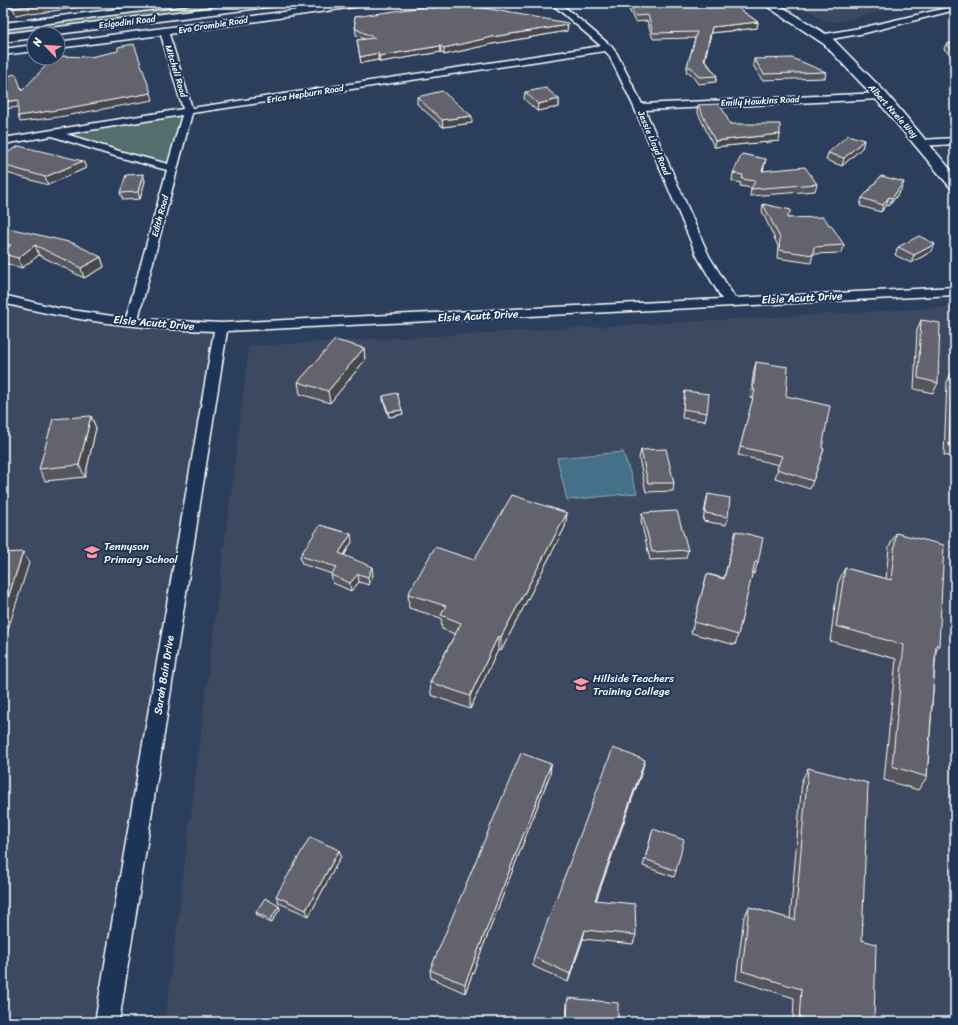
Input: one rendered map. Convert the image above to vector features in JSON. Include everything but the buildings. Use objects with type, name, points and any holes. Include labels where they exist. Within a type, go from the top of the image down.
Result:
[{"type":"main road","name":"Esigodini Road","points":[[3,38],[275,3]]},
{"type":"main road","name":"Albert Nxele Way","points":[[768,3],[825,39]]},
{"type":"main road","name":"Albert Nxele Way","points":[[780,3],[825,39],[881,96],[955,184]]},
{"type":"street","points":[[3,5],[30,3]]},
{"type":"street","points":[[3,26],[160,5],[188,3]]},
{"type":"street","name":"Eva Crombie Road","points":[[66,44],[164,32],[368,3]]},
{"type":"street","name":"Jessie Lloyd Road","points":[[555,3],[608,48],[615,58],[639,107],[703,256],[730,301]]},
{"type":"street","points":[[825,39],[955,8]]},
{"type":"street","name":"Mitchell Road","points":[[164,32],[188,111]]},
{"type":"street","name":"Erica Hepburn Road","points":[[3,141],[188,111],[608,48]]},
{"type":"street","points":[[3,52],[26,49]]},
{"type":"street","name":"Emily Hawkins Road","points":[[639,107],[881,96]]},
{"type":"street","name":"Edith Road","points":[[131,322],[188,111]]},
{"type":"street","points":[[53,133],[115,153],[173,168]]},
{"type":"street","points":[[921,143],[955,141]]},
{"type":"street","name":"Elsie Acutt Drive","points":[[3,300],[27,306],[91,317],[131,322],[168,326],[221,327],[955,291]]},
{"type":"street","name":"Sarah Bain Drive","points":[[107,1022],[221,327]]},
{"type":"shaded area","points":[[796,3],[914,3],[838,22],[825,21]]},
{"type":"shaded area","name":"Tennyson Primary School","points":[[3,302],[28,308],[217,329],[101,1022],[3,1022]]},
{"type":"shaded area","name":"Hillside Teachers Training College","points":[[955,307],[955,1022],[165,1022],[249,346]]},
{"type":"shaded area","points":[[623,452],[637,493],[567,500],[557,458]]},
{"type":"green space","points":[[205,3],[248,3],[66,26],[26,26],[26,31],[3,34],[3,28]]},
{"type":"green space","points":[[184,113],[170,165],[115,151],[62,133]]},
{"type":"place","name":"Tennyson Primary School","points":[[92,552]]},
{"type":"place","name":"Hillside Teachers Training College","points":[[581,684]]}]
